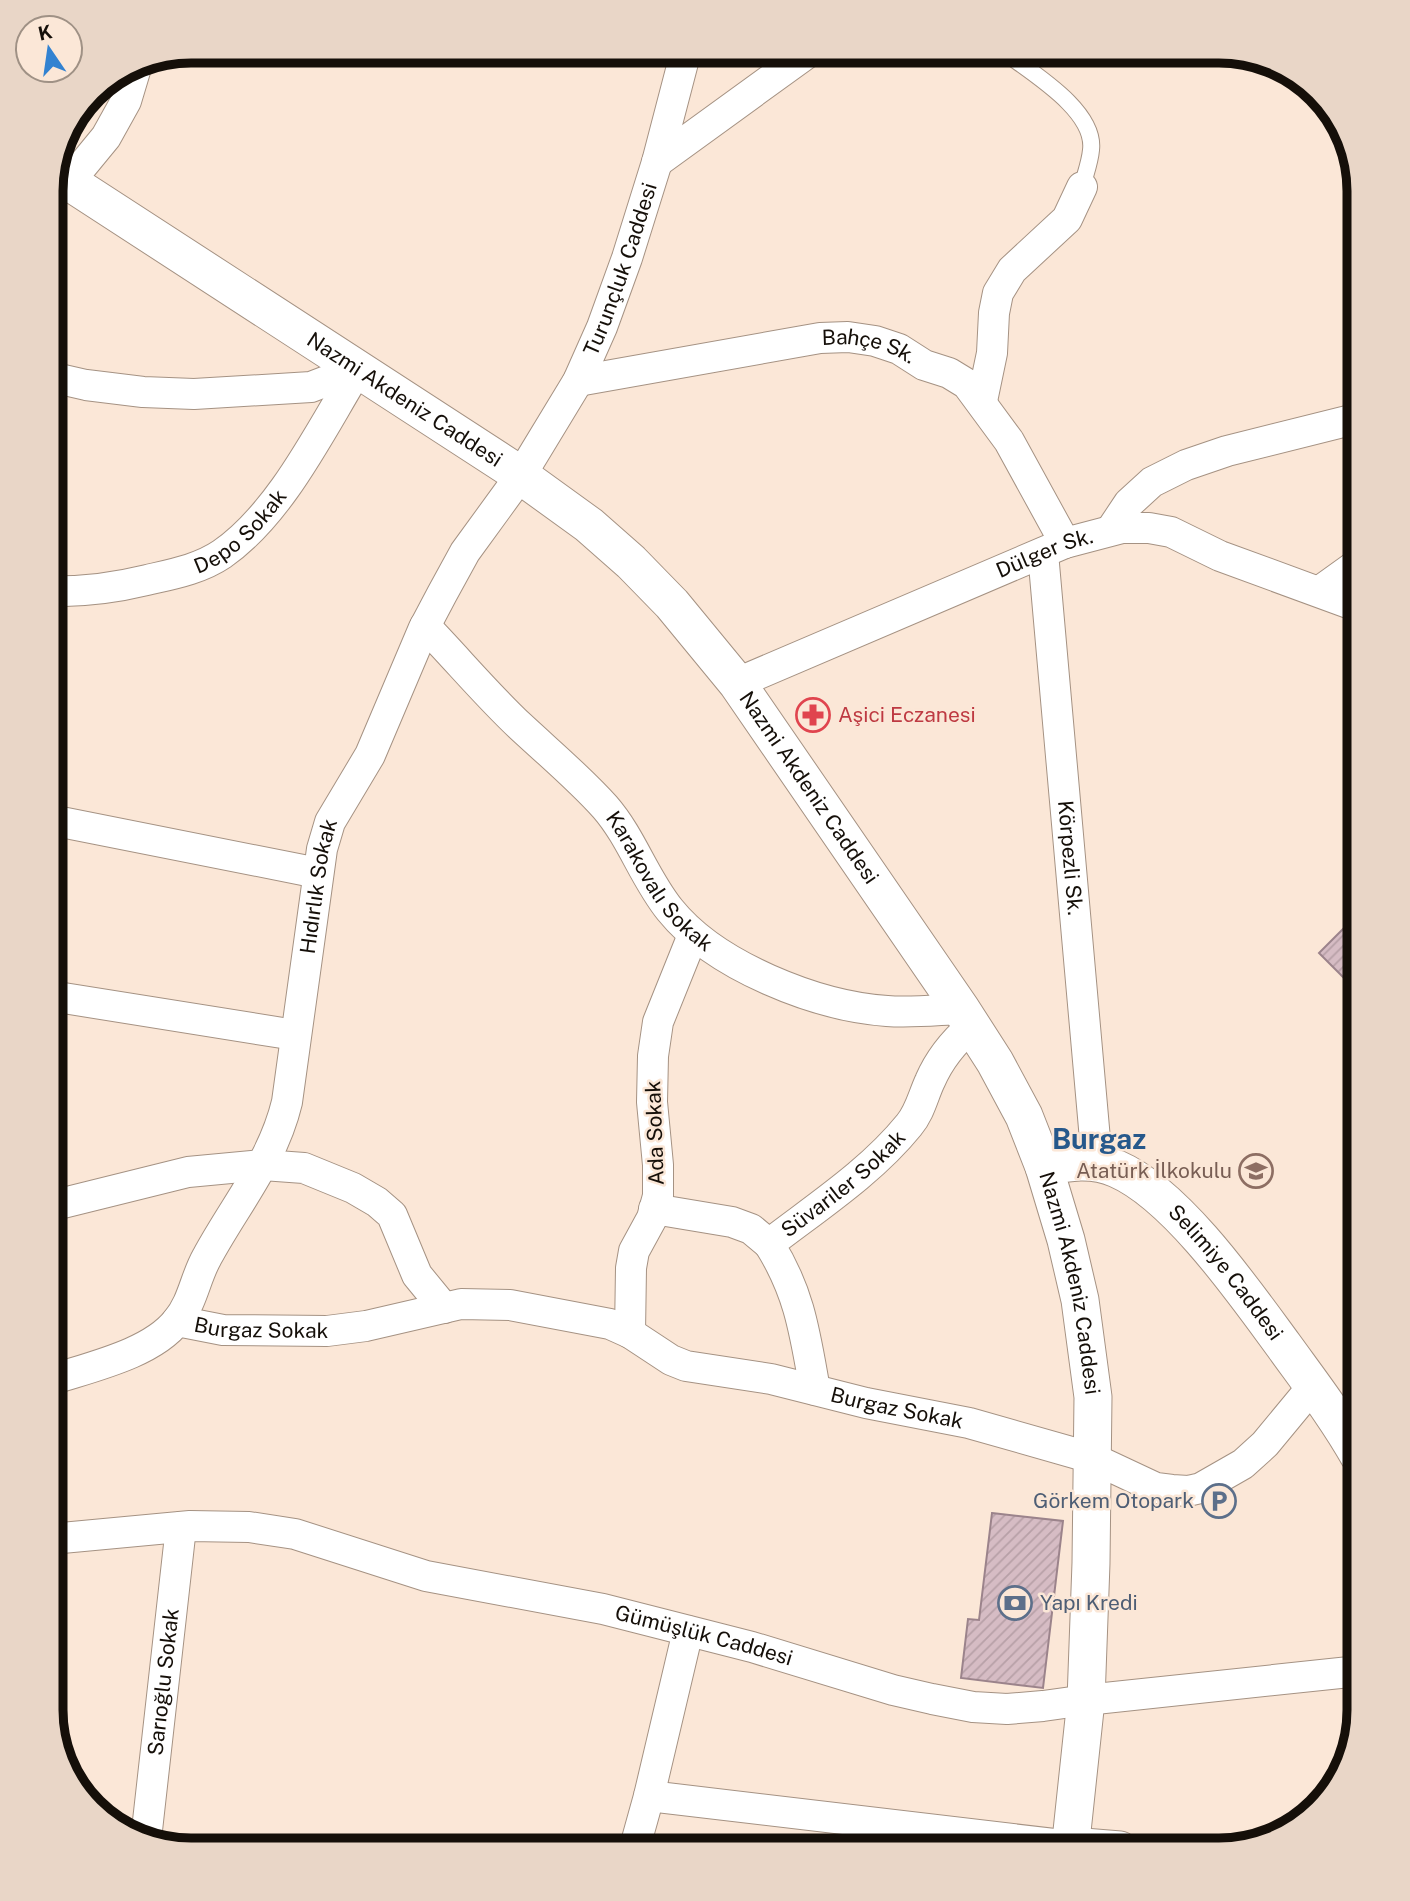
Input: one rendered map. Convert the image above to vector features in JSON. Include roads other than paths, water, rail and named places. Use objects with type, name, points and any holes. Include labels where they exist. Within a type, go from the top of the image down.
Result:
[{"type":"street","name":"Turunçluk Caddesi","points":[[521,475],[578,381],[601,327],[627,258],[684,63]]},
{"type":"street","points":[[657,162],[793,63]]},
{"type":"street","points":[[64,174],[106,137],[126,101],[133,77]]},
{"type":"street","name":"Nazmi Akdeniz Caddesi","points":[[64,179],[521,475],[589,525],[631,562],[672,604],[737,684],[967,1017],[1024,1116],[1044,1167],[1066,1240],[1080,1300],[1093,1397],[1086,1700],[1072,1838]]},
{"type":"street","points":[[982,401],[992,353],[998,293],[1012,270],[1068,219],[1082,187]]},
{"type":"street","name":"Bahçe Sk.","points":[[578,381],[820,338],[848,337],[876,341],[899,349],[924,365],[949,373],[967,384],[982,401],[1009,441],[1054,548]]},
{"type":"street","points":[[63,380],[143,392],[194,394],[311,387],[358,369]]},
{"type":"street","name":"Depo Sokak","points":[[63,591],[112,588],[189,570],[220,555],[251,531],[283,490],[358,369]]},
{"type":"street","points":[[1111,530],[1129,503],[1152,482],[1186,465],[1227,451],[1347,421]]},
{"type":"street","name":"Hıdırlık Sokak","points":[[177,1321],[194,1293],[205,1261],[263,1165],[282,1123],[318,873],[330,822],[370,755],[425,626],[465,552],[521,475]]},
{"type":"street","name":"Dülger Sk.","points":[[737,684],[1054,548],[1122,528],[1149,528],[1171,532],[1220,555],[1347,602]]},
{"type":"street","name":"Körpezli Sk.","points":[[1054,548],[1097,1162]]},
{"type":"street","points":[[1320,591],[1347,572]]},
{"type":"street","name":"Karakovalı Sokak","points":[[425,626],[519,724],[593,793],[617,821],[669,909],[693,935],[714,952],[755,974],[812,995],[857,1007],[967,1017]]},
{"type":"street","points":[[63,822],[318,873]]},
{"type":"street","name":"Ada Sokak","points":[[631,1333],[631,1268],[634,1251],[652,1218],[658,1196],[652,1102],[658,1021],[693,935]]},
{"type":"street","points":[[63,998],[295,1035]]},
{"type":"street","name":"Süvariler Sokak","points":[[815,1390],[804,1328],[794,1291],[769,1244],[893,1145],[913,1121],[943,1057],[967,1017]]},
{"type":"street","name":"Selimiye Caddesi","points":[[1044,1167],[1071,1161],[1097,1162],[1118,1169],[1145,1185],[1182,1219],[1250,1300],[1347,1438]]},
{"type":"street","points":[[63,1203],[188,1172],[263,1165],[304,1168],[353,1188],[392,1214],[417,1275],[444,1308]]},
{"type":"street","points":[[654,1209],[732,1223],[751,1229],[769,1244]]},
{"type":"street","name":"Burgaz Sokak","points":[[63,1376],[106,1362],[150,1343],[177,1321],[223,1330],[327,1331],[366,1326],[444,1308],[482,1303],[510,1305],[610,1324],[631,1333],[671,1360],[685,1366],[771,1379],[904,1411],[970,1423],[1092,1458],[1156,1488],[1188,1491],[1224,1477],[1258,1451],[1313,1386]]},
{"type":"street","name":"Gümüşlük Caddesi","points":[[63,1538],[181,1527],[249,1527],[295,1534],[426,1576],[566,1602],[688,1631],[752,1647],[893,1690],[973,1707],[1007,1709],[1347,1672]]},
{"type":"street","name":"Sarıoğlu Sokak","points":[[147,1830],[181,1527]]},
{"type":"street","points":[[637,1838],[688,1631]]},
{"type":"street","points":[[649,1796],[990,1838]]},
{"type":"lane","points":[[1019,63],[1076,110],[1088,130],[1092,148],[1082,187]]},
{"type":"place","name":"Aşici Eczanesi","points":[[813,715]]},
{"type":"place","name":"Atatürk İlkokulu","points":[[1256,1171]]},
{"type":"place","name":"Görkem Otopark","points":[[1219,1501]]},
{"type":"place","name":"Yapı Kredi","points":[[1015,1603]]},
{"type":"district","name":"Burgaz","points":[[1099,1139]]}]
